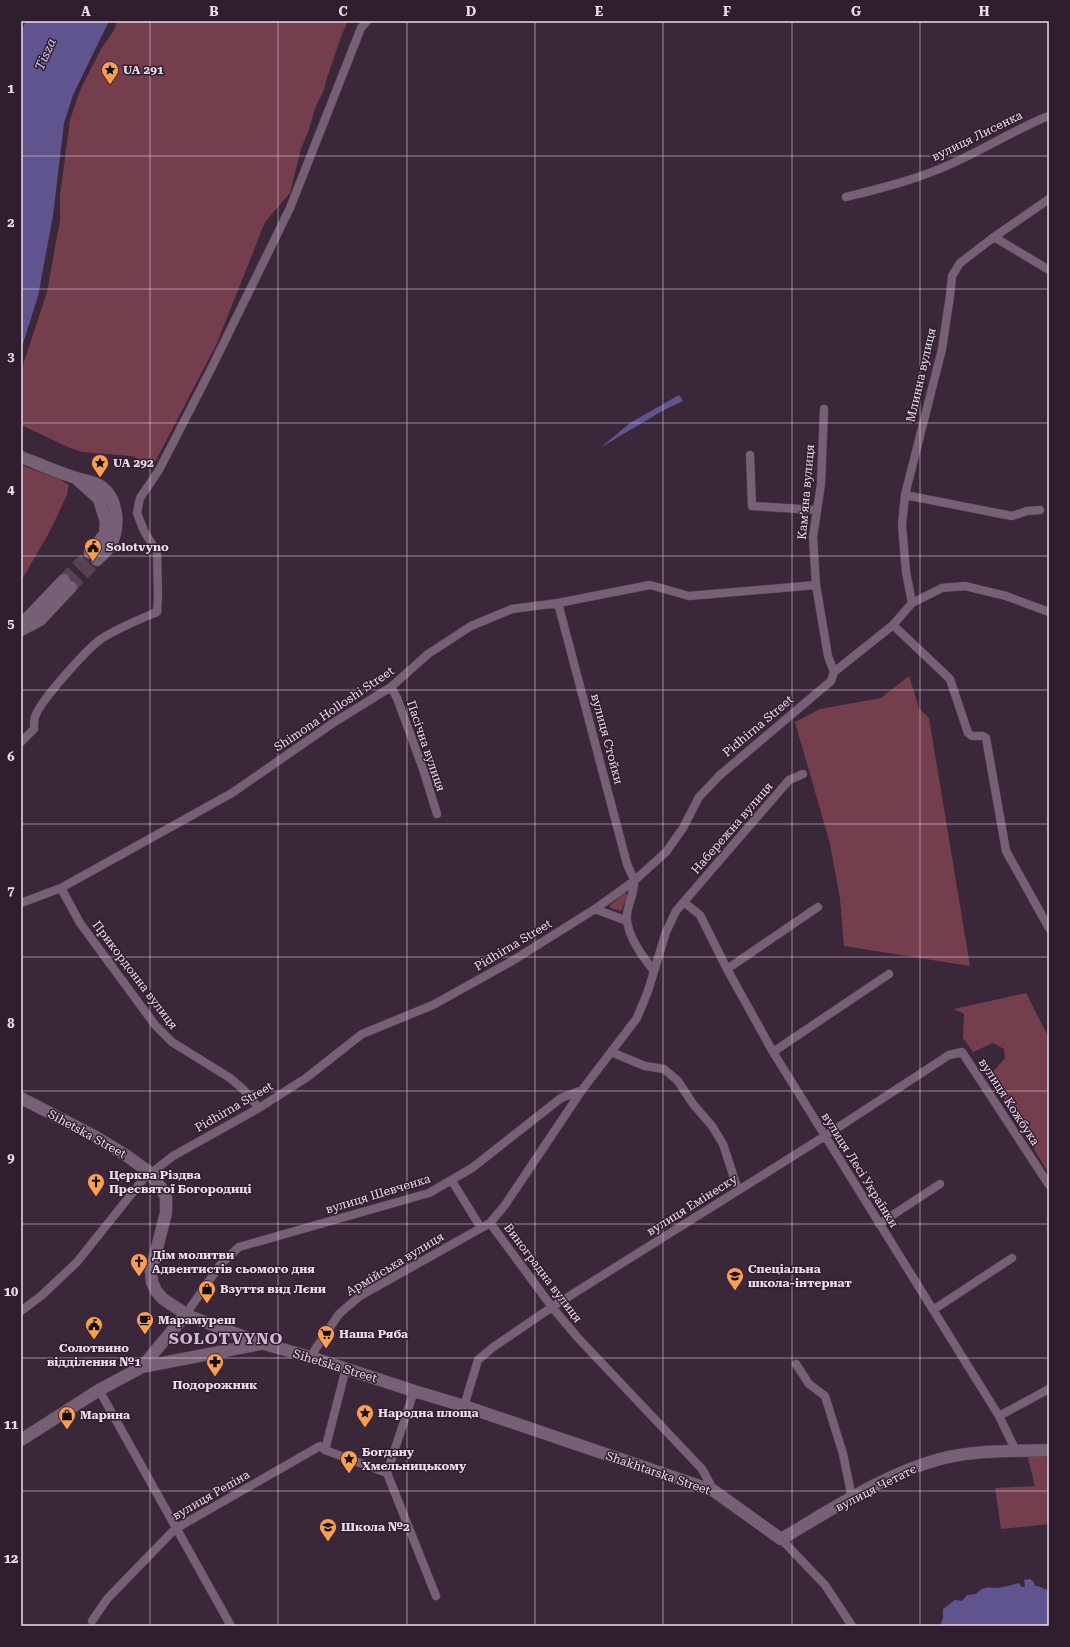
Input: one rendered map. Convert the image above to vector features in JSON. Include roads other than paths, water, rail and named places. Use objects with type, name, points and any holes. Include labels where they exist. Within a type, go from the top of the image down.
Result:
[{"type":"street","points":[[21,742],[34,729],[35,716],[42,704],[78,660],[100,640],[120,628],[156,612],[158,597],[157,552],[144,531],[137,513],[140,498],[159,470],[211,369],[290,208],[359,35],[366,21]]},
{"type":"street","name":"вулиця Лисенка","points":[[846,197],[894,185],[953,164],[1025,126],[1046,117],[1049,118]]},
{"type":"street","name":"Млинна вулиця","points":[[912,603],[906,572],[902,525],[905,495],[942,349],[952,276],[960,263],[994,237],[1049,199]]},
{"type":"street","points":[[994,237],[1049,270]]},
{"type":"street","name":"Камʼяна вулиця","points":[[824,409],[821,484],[813,536],[816,585],[828,656],[834,672]]},
{"type":"street","points":[[750,455],[752,506],[816,510]]},
{"type":"street","points":[[21,457],[75,478],[99,499],[106,522],[105,534],[93,557]]},
{"type":"street","points":[[905,495],[1012,516],[1027,511],[1040,510]]},
{"type":"street","points":[[21,626],[68,584],[40,620],[21,630]]},
{"type":"street","name":"Shimona Holloshi Street","points":[[21,903],[61,888],[232,793],[333,723],[391,687],[428,654],[470,626],[512,608],[558,603],[650,585],[689,596],[816,585]]},
{"type":"street","points":[[912,603],[942,588],[965,586],[1006,596],[1049,612]]},
{"type":"street","name":"вулиця Стойки","points":[[558,603],[627,864],[634,881]]},
{"type":"street","name":"Pidhirna Street","points":[[21,1311],[41,1296],[78,1262],[150,1173],[173,1156],[259,1108],[306,1078],[362,1034],[433,1005],[512,961],[595,909],[634,881],[666,852],[683,828],[699,797],[720,774],[830,681],[834,672],[893,625],[912,603]]},
{"type":"street","points":[[893,625],[950,679],[968,733],[972,736],[983,736],[986,738],[1006,851],[1049,928]]},
{"type":"street","name":"Пасічна вулиця","points":[[391,687],[397,698],[437,814]]},
{"type":"street","name":"Набережна вулиця","points":[[685,903],[789,780],[803,774]]},
{"type":"street","points":[[634,881],[633,891],[628,905],[627,921],[632,936],[654,971]]},
{"type":"street","name":"Прикордонна вулиця","points":[[61,888],[80,923],[155,1025],[172,1042],[230,1078],[244,1090],[259,1108]]},
{"type":"street","name":"вулиця Лесі Українки","points":[[685,903],[700,915],[727,969],[773,1052],[998,1416],[1016,1451]]},
{"type":"street","name":"Виноградна вулиця","points":[[685,903],[676,911],[666,932],[648,991],[637,1018],[582,1090],[505,1205],[490,1223],[552,1307],[578,1338],[702,1469],[714,1492]]},
{"type":"street","points":[[727,969],[818,907]]},
{"type":"street","points":[[595,909],[627,921]]},
{"type":"street","points":[[773,1052],[889,974]]},
{"type":"street","points":[[611,1052],[645,1066],[664,1069],[678,1081],[693,1104],[712,1126],[723,1144],[738,1190]]},
{"type":"street","name":"вулиця Емінеску","points":[[464,1406],[478,1360],[492,1348],[552,1307],[825,1136],[949,1055],[962,1052]]},
{"type":"street","name":"вулиця Кожбука","points":[[962,1052],[1049,1185]]},
{"type":"street","name":"вулиця Шевченка","points":[[186,1314],[220,1265],[239,1248],[429,1193],[472,1168],[561,1098],[582,1090]]},
{"type":"street","name":"Sihetska Street","points":[[21,1098],[96,1137],[127,1156],[150,1173],[162,1189],[166,1198],[166,1213],[151,1271],[152,1282],[156,1291],[163,1299],[186,1314],[261,1344],[310,1357],[414,1392],[464,1406]]},
{"type":"street","points":[[452,1181],[481,1228]]},
{"type":"street","points":[[879,1224],[940,1184]]},
{"type":"street","name":"Армійська вулиця","points":[[310,1357],[339,1314],[360,1296],[490,1223]]},
{"type":"street","points":[[933,1310],[1012,1258]]},
{"type":"street","points":[[142,1367],[186,1314]]},
{"type":"street","points":[[21,1440],[99,1390],[142,1367],[261,1344]]},
{"type":"street","points":[[796,1364],[808,1384],[825,1396],[843,1454],[852,1498]]},
{"type":"street","points":[[346,1368],[325,1450],[387,1473]]},
{"type":"street","points":[[998,1416],[1049,1389]]},
{"type":"street","points":[[99,1390],[175,1529],[231,1626]]},
{"type":"street","points":[[414,1392],[387,1473],[436,1596]]},
{"type":"street","name":"Shakhtarska Street","points":[[464,1406],[714,1492],[781,1539],[825,1585],[852,1626]]},
{"type":"street","name":"вулиця Репіна","points":[[92,1621],[107,1599],[175,1529],[320,1446],[325,1450]]},
{"type":"street","name":"вулиця Четатє","points":[[781,1539],[852,1498],[906,1470],[941,1459],[993,1450],[1049,1450]]},
{"type":"water","name":"Tisza","points":[[26,21],[109,21],[73,95],[64,123],[53,216],[38,296],[21,350],[21,31]]},
{"type":"water","points":[[679,395],[683,401],[662,411],[600,448],[630,423]]},
{"type":"water","points":[[1030,1579],[1034,1582],[1035,1586],[1047,1590],[1049,1595],[1049,1626],[940,1626],[943,1618],[943,1609],[955,1600],[962,1601],[967,1595],[976,1594],[986,1588],[999,1588],[1019,1583],[1022,1587],[1025,1587],[1024,1580]]},
{"type":"tunnel","points":[[64,580],[90,553]]},
{"type":"tunnel","points":[[71,587],[97,560]]},
{"type":"place","name":"UA 291","points":[[110,85]]},
{"type":"place","name":"UA 292","points":[[100,478]]},
{"type":"place","name":"Solotvyno","points":[[93,562]]},
{"type":"place","name":"Церква Різдва Пресвятої Богородиці","points":[[96,1197]]},
{"type":"place","name":"Дім молитви Адвентистів сьомого дня","points":[[139,1277]]},
{"type":"place","name":"Спеціальна школа-інтернат","points":[[735,1291]]},
{"type":"place","name":"Взуття вид Лєни","points":[[207,1304]]},
{"type":"place","name":"Марамуреш","points":[[145,1335]]},
{"type":"place","name":"Солотвино відділення №1","points":[[94,1340]]},
{"type":"place","name":"Наша Ряба","points":[[326,1349]]},
{"type":"place","name":"Подорожник","points":[[215,1377]]},
{"type":"place","name":"Народна площа","points":[[365,1428]]},
{"type":"place","name":"Марина","points":[[67,1430]]},
{"type":"place","name":"Богдану Хмельницькому","points":[[349,1474]]},
{"type":"place","name":"Школа №2","points":[[328,1542]]},
{"type":"district","name":"SOLOTVYNO","points":[[226,1338]]}]
